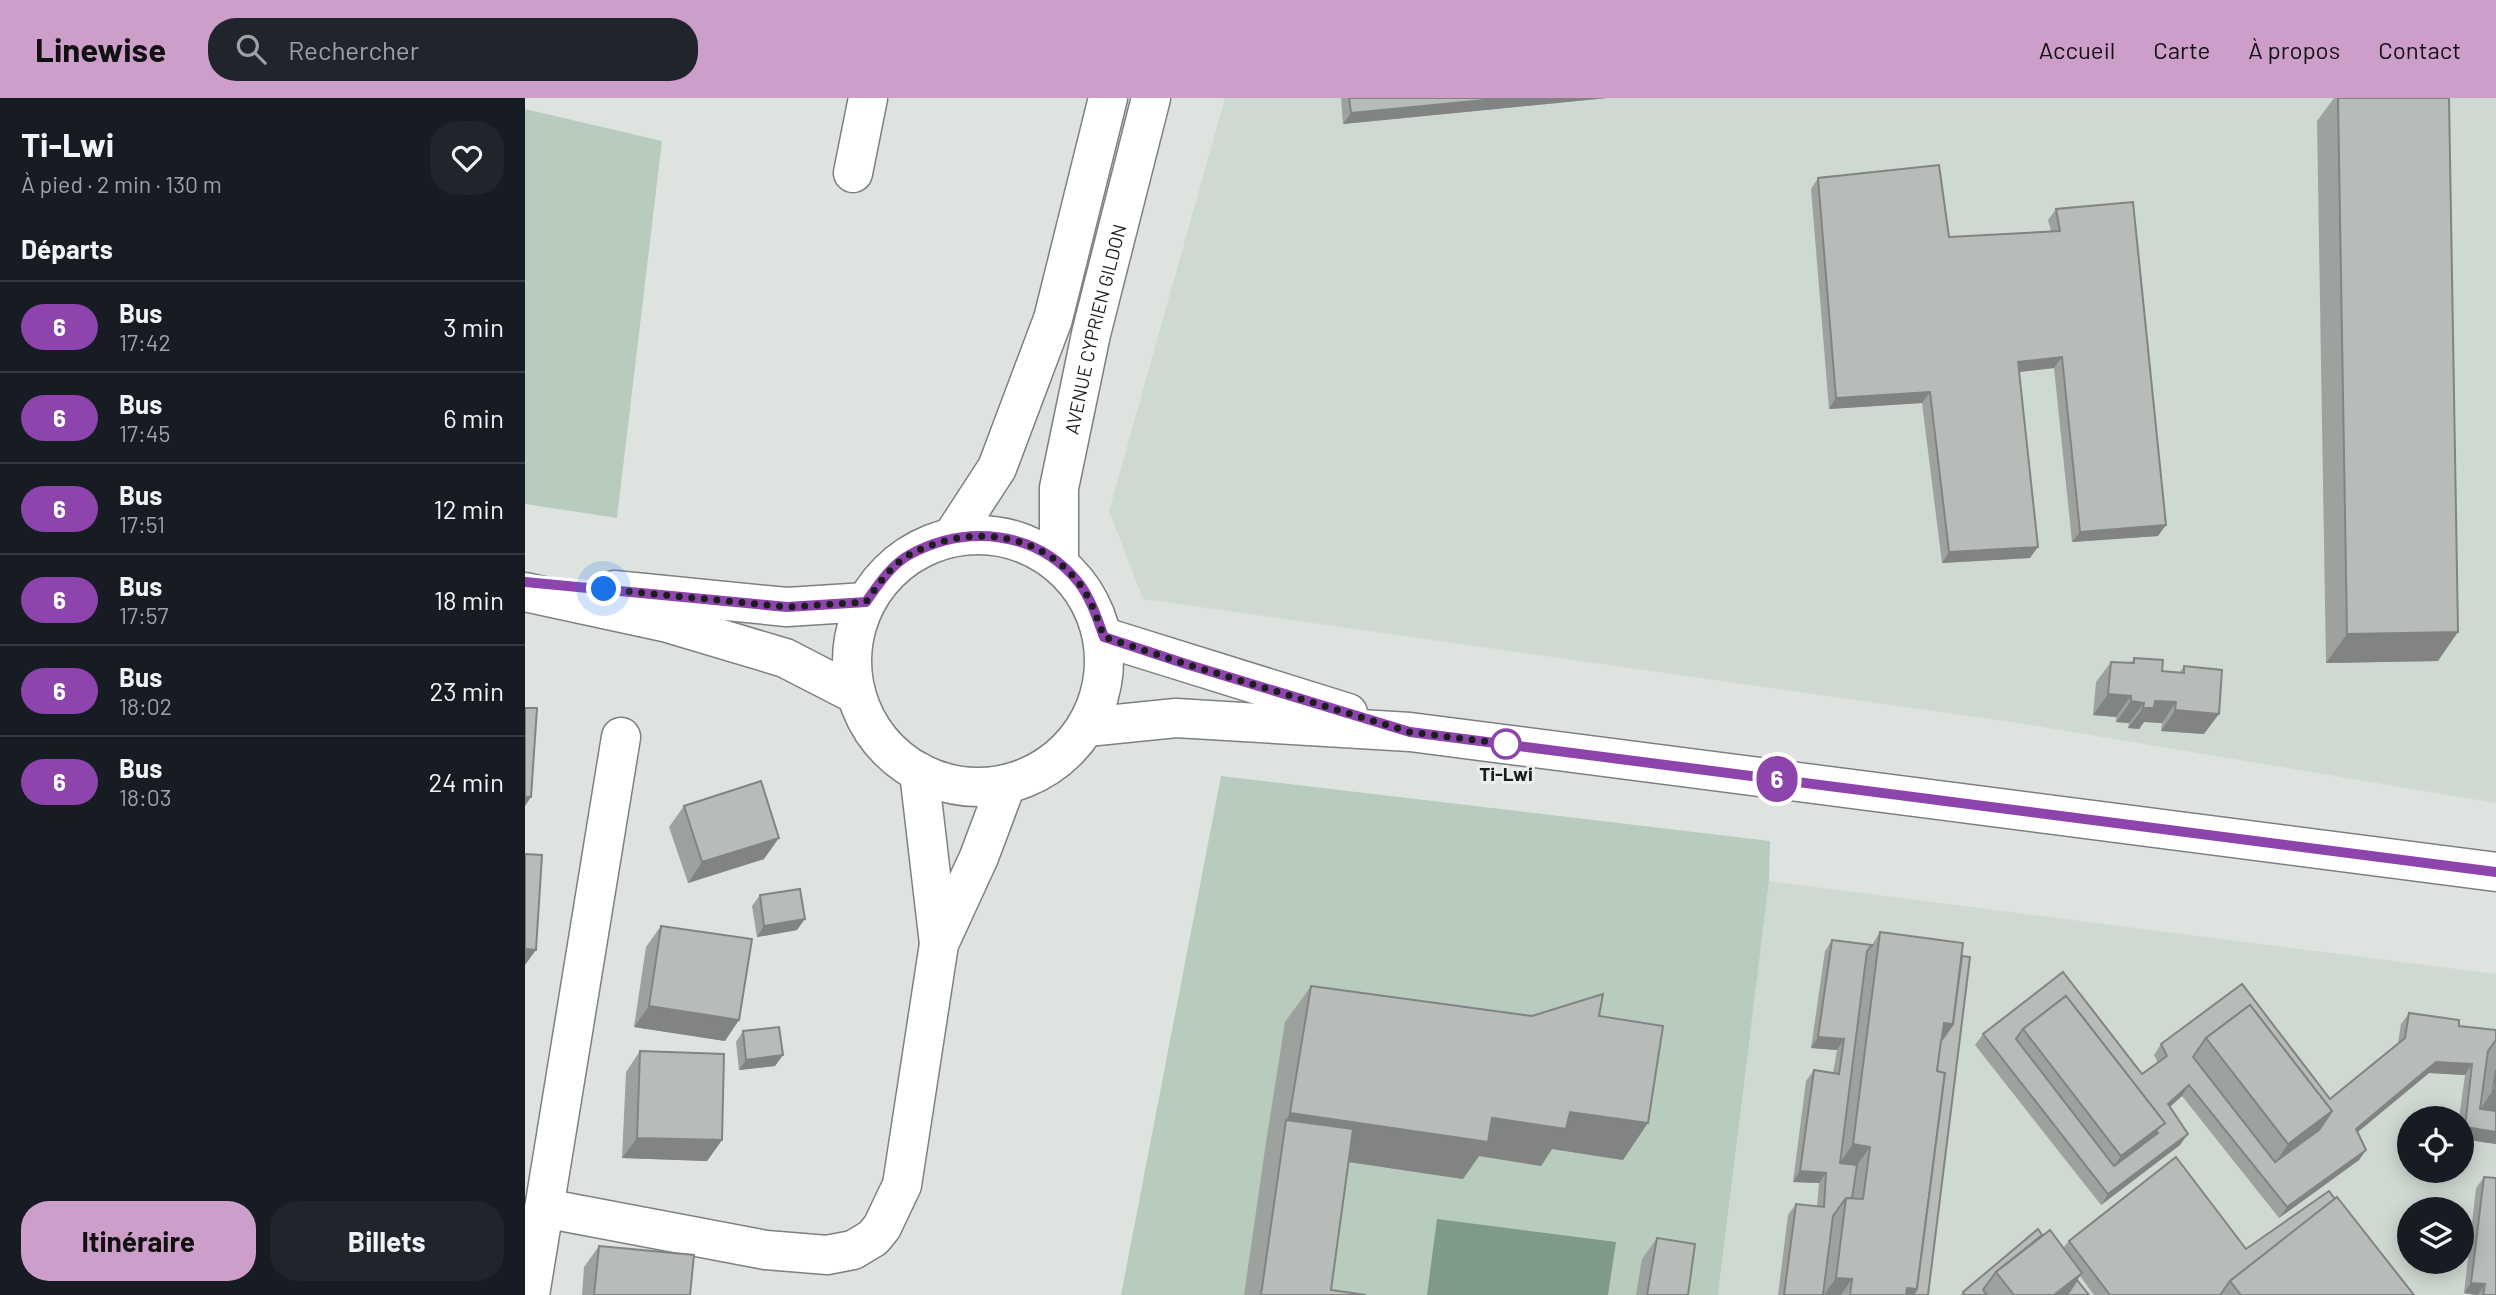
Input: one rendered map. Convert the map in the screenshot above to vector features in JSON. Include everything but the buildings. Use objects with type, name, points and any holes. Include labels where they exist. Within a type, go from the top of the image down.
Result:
[{"type":"street","points":[[853,173],[868,98]]},
{"type":"street","points":[[952,537],[997,468],[1053,319],[1108,98]]},
{"type":"street","name":"AVENUE CYPRIEN GILDON","points":[[1059,562],[1059,488],[1091,334],[1151,98]]},
{"type":"street","points":[[1000,536],[1031,546],[1059,562],[1079,583],[1093,607],[1104,637],[1105,669],[1100,699],[1087,727],[1072,746],[1052,763],[1024,779],[1006,785],[972,787],[940,782],[919,772],[884,746],[866,722],[855,694],[852,650],[856,625],[866,602],[885,575],[908,555],[952,537],[1000,536]]},
{"type":"street","points":[[525,582],[787,607],[866,602]]},
{"type":"street","points":[[525,592],[668,623],[785,658],[855,694]]},
{"type":"street","points":[[1104,637],[1410,732]]},
{"type":"street","points":[[1087,727],[1176,718],[1410,732],[2496,872]]},
{"type":"street","points":[[530,1295],[621,737]]},
{"type":"street","points":[[544,1208],[766,1250],[827,1255],[853,1250],[873,1238],[882,1227],[902,1185],[939,944],[919,772]]},
{"type":"street","points":[[939,944],[979,857],[1006,785]]},
{"type":"shaded area","points":[[1225,98],[2496,98],[2496,803],[2025,724],[1143,599],[1109,511]]},
{"type":"shaded area","points":[[525,109],[662,141],[617,518],[525,504]]},
{"type":"shaded area","points":[[1221,776],[1770,841],[1769,881],[1718,1295],[1121,1295]]},
{"type":"shaded area","points":[[1769,881],[2496,974],[2496,1295],[1718,1295]]},
{"type":"shaded area","points":[[1437,1219],[1616,1242],[1608,1295],[1427,1295]]},
{"type":"bus line","name":"6","points":[[525,582],[787,607],[866,602],[885,575],[908,555],[952,537],[1000,536],[1031,546],[1059,562],[1079,583],[1093,607],[1104,637],[1410,732],[2496,872]]},
{"type":"place","name":"Ti-Lwi","points":[[1506,744]]},
{"type":"route","points":[[604,589],[787,607],[866,602],[885,575],[908,555],[952,537],[1000,536],[1031,546],[1059,562],[1079,583],[1093,607],[1104,637],[1410,732],[1506,744]]}]
